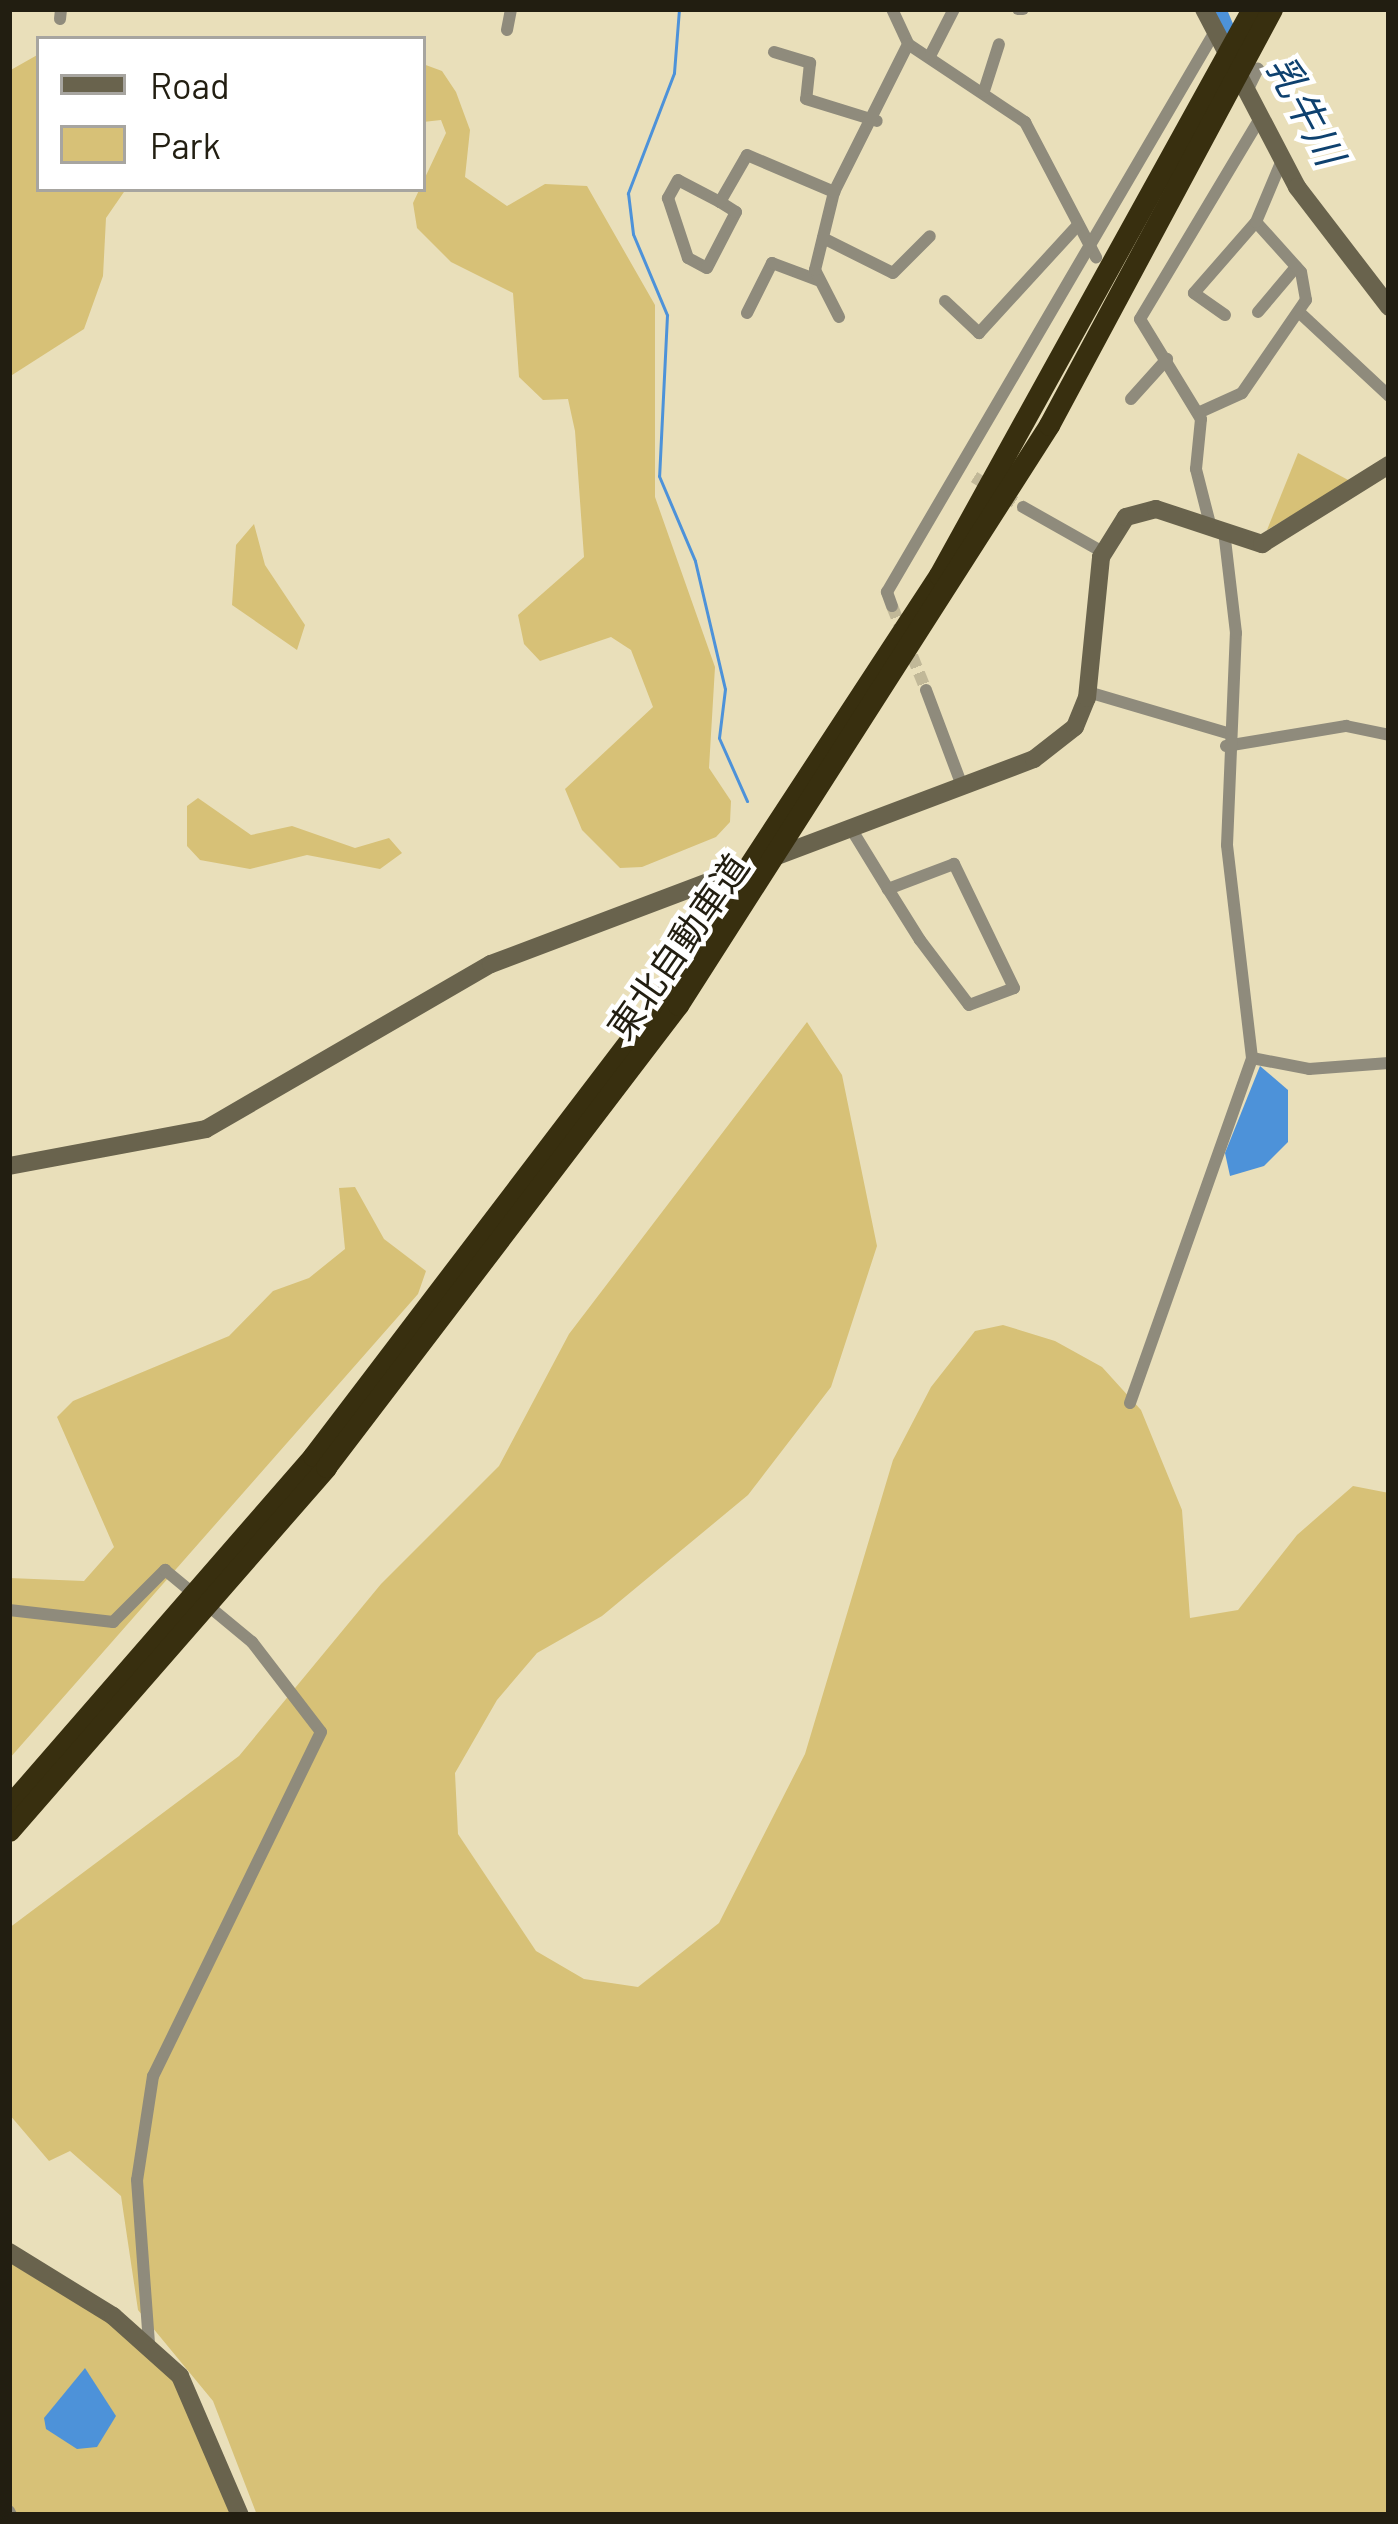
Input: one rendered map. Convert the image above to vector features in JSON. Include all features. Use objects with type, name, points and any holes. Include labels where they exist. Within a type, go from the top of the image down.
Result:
[{"type":"highway","name":"東北自動車道","points":[[9,1831],[414,1358],[750,885],[789,828],[1233,91],[1252,38],[1272,9]]},
{"type":"highway","name":"東北自動車道","points":[[9,1806],[413,1331],[750,885]]},
{"type":"street","points":[[507,30],[511,9]]},
{"type":"street","points":[[892,9],[908,44],[931,54],[1025,122],[1094,252]]},
{"type":"street","points":[[931,54],[954,9]]},
{"type":"street","points":[[1204,9],[1233,91],[1259,119],[1282,160],[1389,307]]},
{"type":"street","points":[[892,606],[887,592],[970,472],[1214,33]]},
{"type":"street","points":[[1233,91],[1252,38]]},
{"type":"street","points":[[839,317],[821,281],[823,238],[834,192],[877,121],[908,44]]},
{"type":"street","points":[[984,91],[999,44]]},
{"type":"street","points":[[774,52],[810,63],[806,98],[877,121]]},
{"type":"street","points":[[1130,1403],[1133,1372],[1150,1348],[1252,1058],[1235,977],[1227,739],[1236,633],[1219,535],[1196,469],[1198,413],[1140,319],[1259,119]]},
{"type":"street","points":[[719,202],[747,155],[834,192]]},
{"type":"street","points":[[1225,315],[1194,293],[1256,222],[1282,160]]},
{"type":"street","points":[[678,180],[719,202],[736,212],[707,268],[688,258],[668,198],[678,180]]},
{"type":"street","points":[[1198,413],[1242,393],[1300,313],[1306,284],[1256,222]]},
{"type":"street","points":[[945,301],[979,333],[1078,225]]},
{"type":"street","points":[[823,238],[893,273],[930,236]]},
{"type":"street","points":[[747,313],[772,263],[821,281]]},
{"type":"street","points":[[1258,312],[1296,267]]},
{"type":"street","points":[[1300,313],[1389,396]]},
{"type":"street","points":[[1131,399],[1167,359]]},
{"type":"street","points":[[9,1166],[194,1134],[491,964],[1059,744],[1088,692],[1102,552],[1141,511],[1219,535],[1276,538],[1389,465]]},
{"type":"street","points":[[1023,507],[1102,552]]},
{"type":"street","points":[[926,690],[962,785]]},
{"type":"street","points":[[1088,692],[1227,739],[1346,726],[1389,734]]},
{"type":"street","points":[[850,827],[888,889],[969,1005],[1014,988],[955,864],[888,889]]},
{"type":"street","points":[[1252,1058],[1309,1069],[1389,1063]]},
{"type":"street","points":[[9,1610],[112,1622],[165,1570],[252,1642],[321,1732],[320,1743],[153,2076],[137,2180],[149,2342]]},
{"type":"street","points":[[9,2252],[149,2342],[203,2416],[240,2515]]},
{"type":"green space","points":[[36,56],[36,192],[124,192],[106,218],[103,276],[84,329],[9,377],[9,71]]},
{"type":"green space","points":[[426,65],[442,71],[456,92],[470,130],[465,177],[507,206],[545,184],[587,186],[655,305],[655,497],[715,667],[709,768],[731,801],[730,822],[716,837],[642,867],[620,868],[582,830],[565,789],[653,707],[631,650],[611,637],[540,661],[524,644],[518,615],[584,557],[575,431],[568,399],[543,400],[519,377],[513,293],[451,262],[417,228],[413,203],[418,192],[426,192],[426,175],[446,133],[441,120],[426,122]]},
{"type":"green space","points":[[1298,453],[1350,481],[1267,530]]},
{"type":"green space","points":[[254,524],[265,565],[305,625],[297,650],[232,605],[236,545]]},
{"type":"green space","points":[[198,798],[251,835],[292,826],[355,848],[389,838],[402,853],[380,869],[307,855],[250,869],[200,860],[187,846],[187,806]]},
{"type":"green space","points":[[807,1022],[842,1075],[877,1246],[831,1387],[748,1495],[602,1616],[537,1653],[497,1700],[455,1773],[458,1834],[536,1951],[584,1979],[638,1987],[719,1923],[805,1754],[893,1460],[931,1387],[975,1331],[1003,1325],[1055,1341],[1102,1367],[1141,1410],[1182,1510],[1190,1618],[1238,1610],[1297,1535],[1353,1486],[1389,1493],[1389,2515],[257,2515],[213,2401],[138,2310],[121,2196],[70,2151],[49,2161],[9,2114],[9,1928],[239,1756],[381,1584],[499,1466],[569,1334]]},
{"type":"green space","points":[[355,1187],[384,1239],[426,1271],[418,1294],[9,1759],[9,1578],[84,1581],[114,1547],[57,1417],[73,1401],[229,1336],[273,1291],[309,1278],[345,1249],[339,1188]]},
{"type":"green space","points":[[9,2262],[135,2339],[163,2368],[188,2402],[233,2515],[18,2515],[9,2501]]},
{"type":"water","points":[[1260,1066],[1288,1090],[1288,1142],[1264,1166],[1230,1176],[1225,1153]]},
{"type":"water","points":[[85,2368],[116,2416],[97,2447],[77,2449],[46,2429],[44,2418]]},
{"type":"waterway","points":[[679,9],[674,73],[628,193],[633,234],[667,315],[659,476],[695,561],[725,689],[719,738],[747,801]]},
{"type":"waterway","name":"乳牛川","points":[[1217,9],[1233,47]]},
{"type":"tunnel","points":[[974,477],[1023,507]]},
{"type":"tunnel","points":[[892,606],[926,690]]}]
